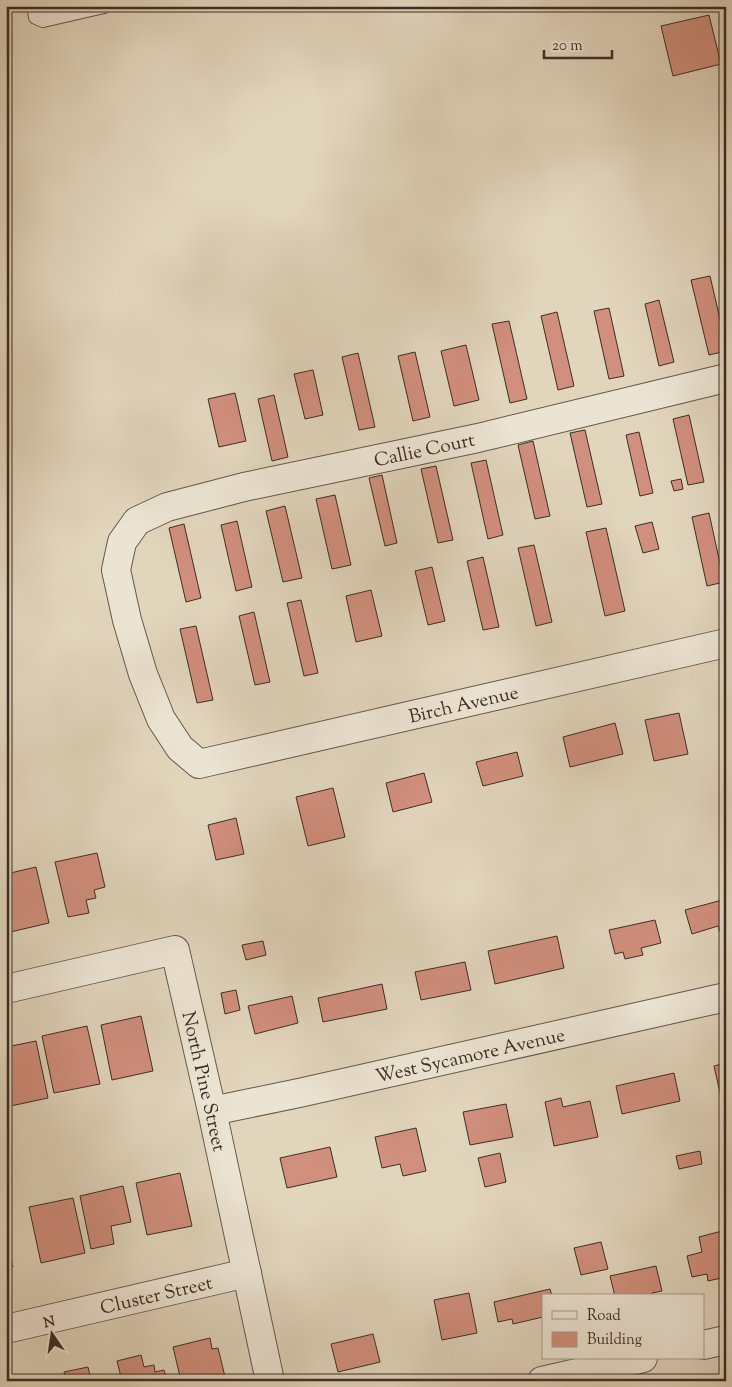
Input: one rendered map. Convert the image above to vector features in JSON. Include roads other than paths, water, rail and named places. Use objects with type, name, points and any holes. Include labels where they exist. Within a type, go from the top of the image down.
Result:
[{"type":"street","name":"Callie Court","points":[[199,764],[180,748],[161,719],[148,689],[126,620],[116,570],[122,542],[137,521],[167,506],[244,487],[478,438],[726,378]]},
{"type":"street","name":"Birch Avenue","points":[[199,764],[726,642]]},
{"type":"street","name":"North Pine Street","points":[[6,989],[175,950],[212,1110],[270,1381]]},
{"type":"street","name":"West Sycamore Avenue","points":[[212,1110],[299,1093],[726,997]]},
{"type":"street","name":"Cluster Street","points":[[6,1328],[247,1272]]},
{"type":"street","points":[[704,1345],[726,1340]]},
{"type":"street","points":[[542,1381],[634,1360]]},
{"type":"lane","points":[[34,6],[36,17],[43,20],[104,6]]}]
